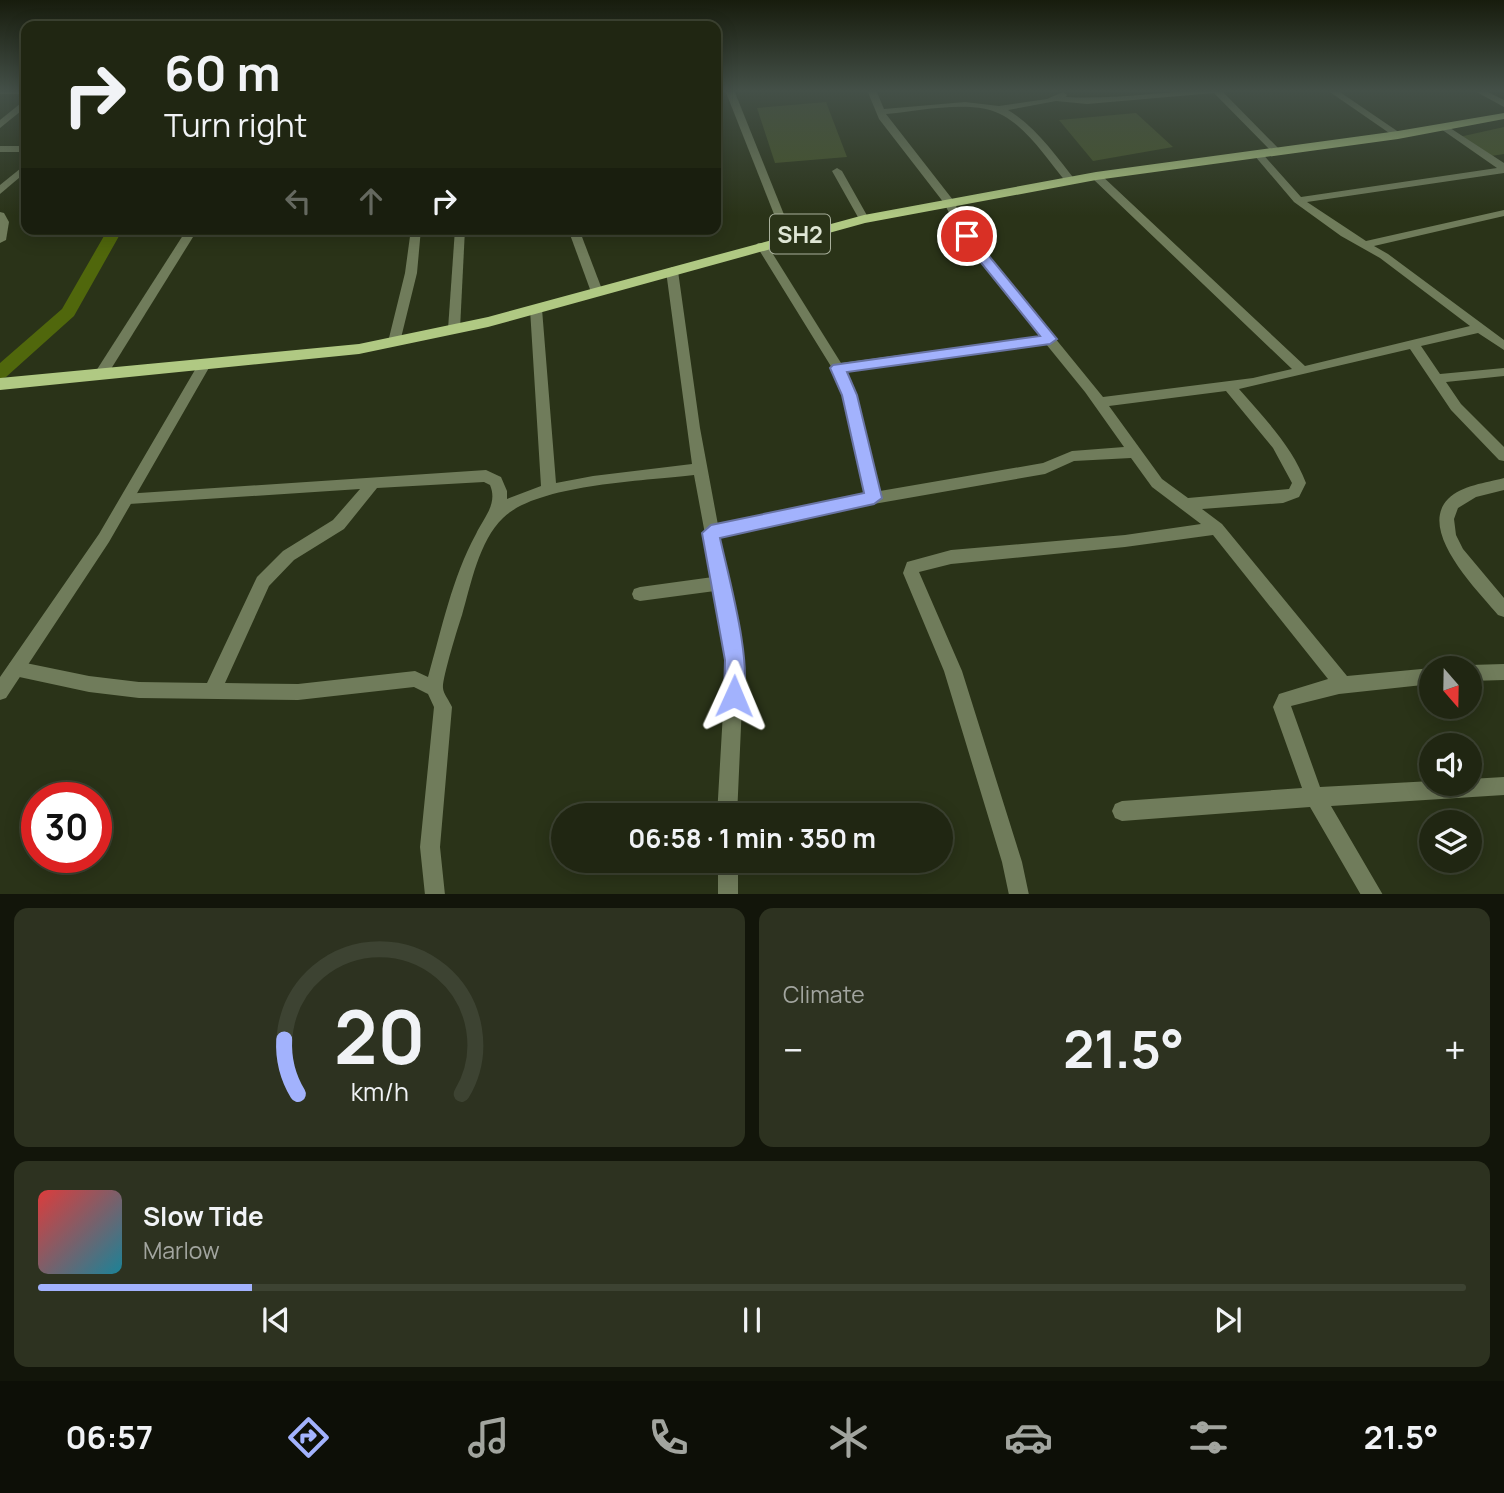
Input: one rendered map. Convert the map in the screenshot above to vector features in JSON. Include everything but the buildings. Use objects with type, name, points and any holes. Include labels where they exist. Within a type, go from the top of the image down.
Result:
[{"type":"main road","name":"SH2","points":[[0,384],[292,358],[394,342],[536,309],[788,237],[864,219],[1096,176],[1417,132]]},
{"type":"street","points":[[746,132],[788,237]]},
{"type":"street","points":[[896,132],[949,202],[967,236],[1099,402],[1157,483],[1182,504],[1198,511],[1217,528],[1343,685]]},
{"type":"street","points":[[1026,132],[1070,181]]},
{"type":"street","points":[[1257,132],[1276,151]]},
{"type":"street","points":[[1393,132],[1398,135]]},
{"type":"street","points":[[1451,132],[1504,169]]},
{"type":"street","points":[[0,149],[21,149]]},
{"type":"street","points":[[1257,153],[1298,200],[1417,279],[1504,346]]},
{"type":"street","points":[[1298,200],[1504,169]]},
{"type":"street","points":[[837,171],[864,219]]},
{"type":"street","points":[[0,191],[21,172]]},
{"type":"street","points":[[1096,176],[1302,372]]},
{"type":"street","points":[[1364,245],[1504,214]]},
{"type":"street","points":[[0,215],[4,222],[0,240]]},
{"type":"street","points":[[101,374],[188,235]]},
{"type":"street","points":[[394,342],[411,273],[415,235]]},
{"type":"street","points":[[454,329],[460,235]]},
{"type":"street","points":[[575,235],[597,292]]},
{"type":"street","points":[[762,245],[838,368],[849,395],[874,498]]},
{"type":"street","points":[[672,271],[700,469],[735,660],[728,803]]},
{"type":"street","points":[[536,309],[549,490]]},
{"type":"street","points":[[1099,402],[1229,386],[1302,372],[1480,328]]},
{"type":"street","points":[[838,368],[1050,339]]},
{"type":"street","points":[[1414,345],[1435,379],[1457,407],[1504,456]]},
{"type":"street","points":[[0,692],[129,498],[204,366]]},
{"type":"street","points":[[1435,379],[1504,372]]},
{"type":"street","points":[[1182,504],[1283,497],[1294,494],[1299,483],[1283,451],[1229,386]]},
{"type":"street","points":[[711,533],[874,498],[1045,468],[1072,456],[1135,452]]},
{"type":"street","points":[[434,688],[481,537],[498,512],[523,498],[549,490],[700,469]]},
{"type":"street","points":[[129,498],[486,476],[496,481],[500,491],[498,512]]},
{"type":"street","points":[[212,692],[263,582],[272,569],[289,552],[333,529],[349,514],[373,483]]},
{"type":"street","points":[[1504,485],[1468,491],[1449,509],[1446,522],[1455,551],[1504,610]]},
{"type":"street","points":[[1019,894],[1012,862],[953,671],[914,582],[911,573],[913,567],[951,557],[1125,541],[1217,528]]},
{"type":"street","points":[[640,594],[722,583]]},
{"type":"street","points":[[16,669],[139,690],[298,692],[415,679],[434,688],[443,707],[430,848],[435,894]]},
{"type":"street","points":[[1482,673],[1504,672]]},
{"type":"street","points":[[1373,894],[1314,796],[1282,707],[1285,700],[1295,696],[1343,685],[1419,677]]},
{"type":"street","points":[[1122,811],[1314,796],[1504,786]]},
{"type":"street","points":[[728,873],[728,894]]},
{"type":"green space","points":[[765,132],[837,132],[847,157],[775,163]]},
{"type":"green space","points":[[1069,132],[1156,132],[1173,147],[1093,161]]},
{"type":"green space","points":[[1483,132],[1504,132],[1504,154],[1491,156],[1459,137]]},
{"type":"waterway","points":[[0,373],[68,312],[113,235]]},
{"type":"route","points":[[734,696],[735,660],[711,533],[874,498],[849,395],[838,368],[1050,339],[967,236]]}]
